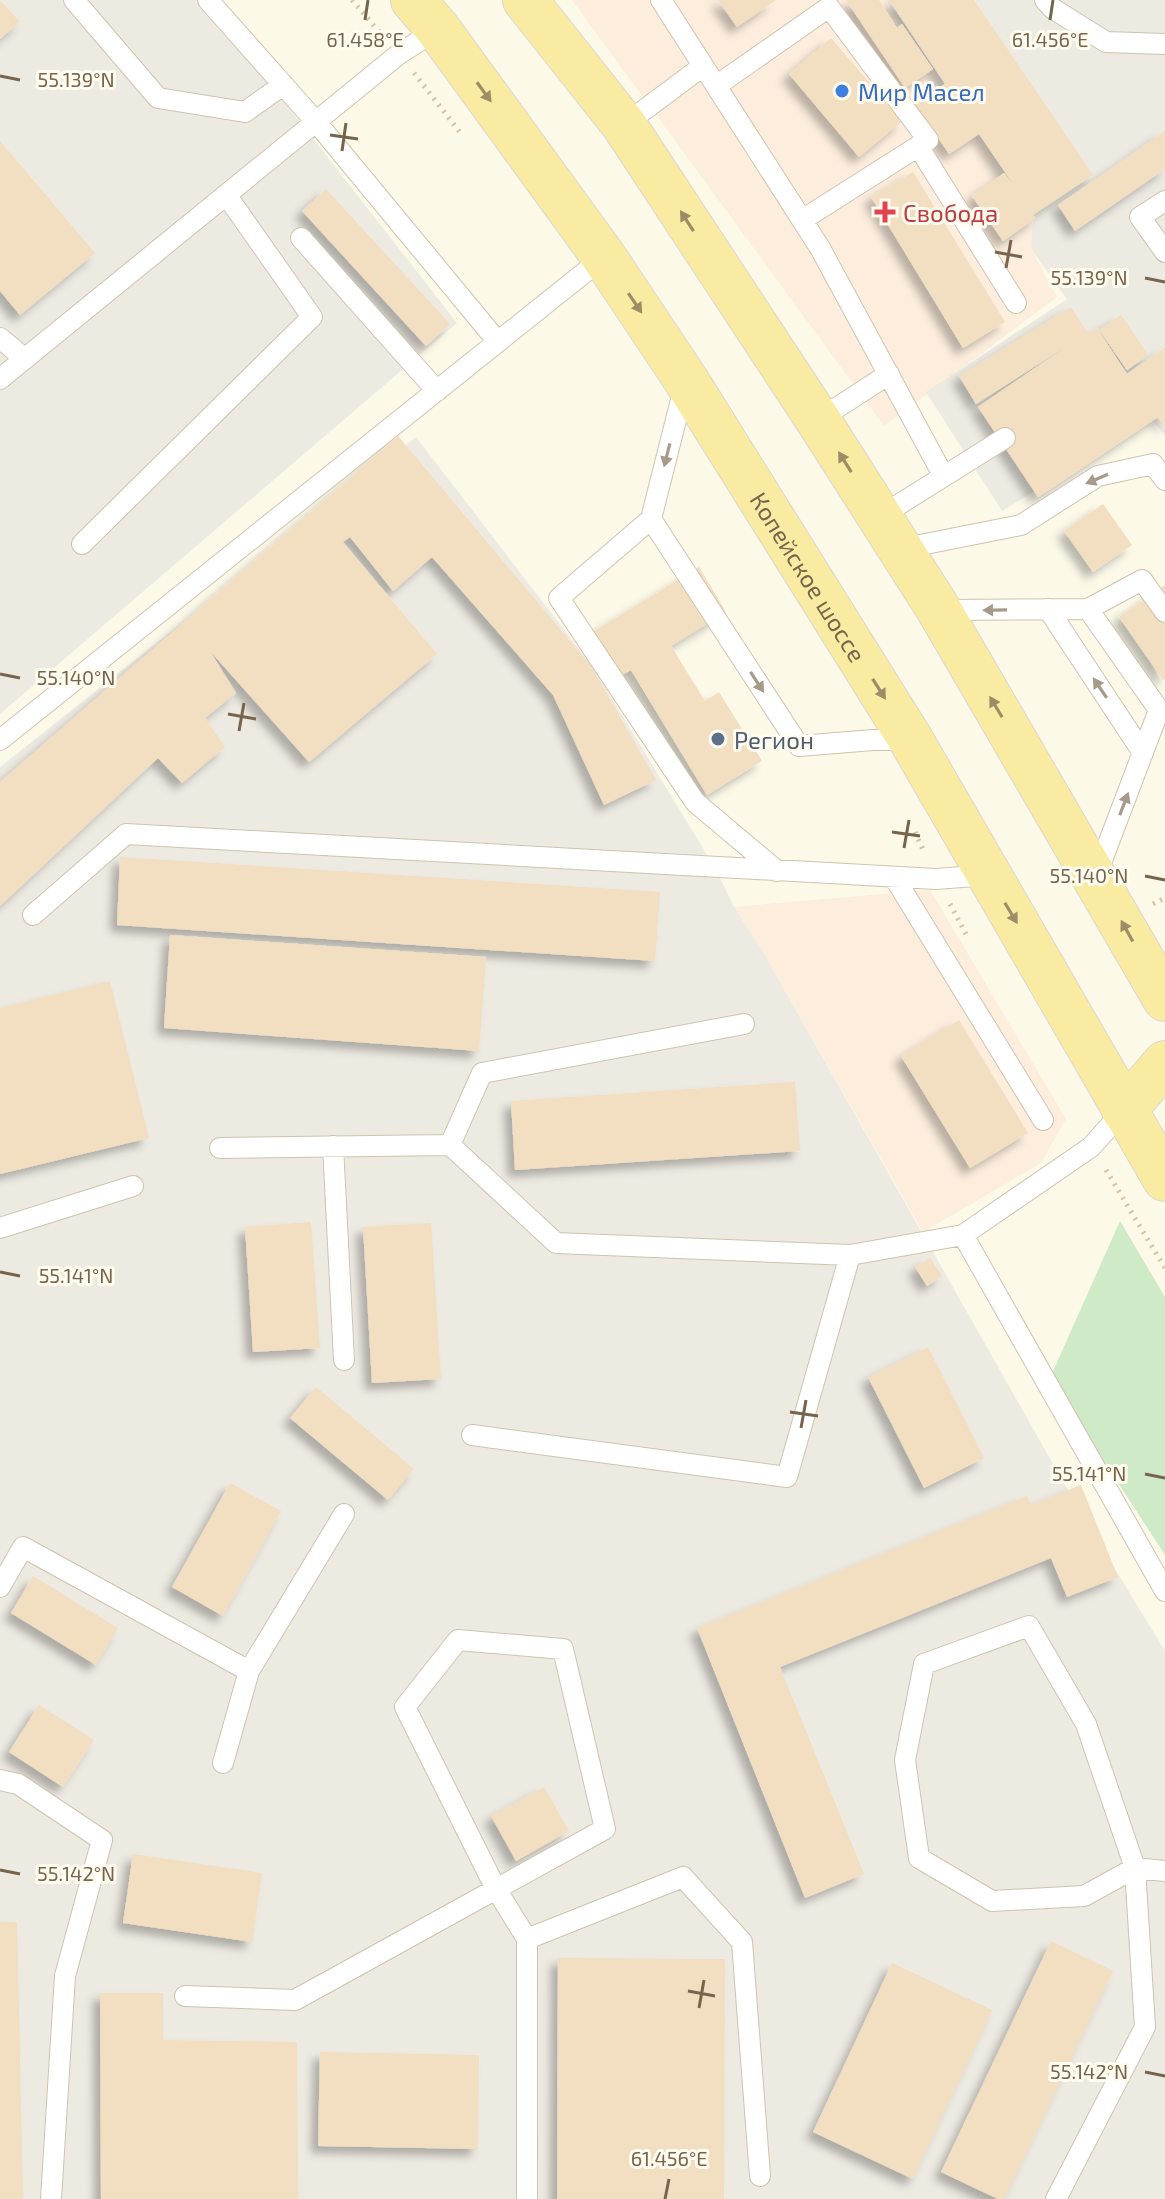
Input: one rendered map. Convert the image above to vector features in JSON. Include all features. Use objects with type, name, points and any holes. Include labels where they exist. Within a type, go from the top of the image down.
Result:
[{"type":"main road","points":[[525,0],[624,125],[818,420],[939,610],[1165,999]]},
{"type":"main road","name":"Копейское шоссе","points":[[425,14],[604,257],[686,380],[911,740],[1165,1179]]},
{"type":"main road","points":[[1124,1110],[1165,1063]]},
{"type":"lane","points":[[74,0],[158,98],[245,112],[283,85]]},
{"type":"lane","points":[[208,0],[317,123],[498,342]]},
{"type":"lane","points":[[661,0],[820,248],[943,475]]},
{"type":"lane","points":[[1045,0],[1052,8],[1106,42],[1165,44]]},
{"type":"lane","points":[[716,86],[829,7],[928,140],[802,220]]},
{"type":"lane","points":[[0,379],[399,54],[425,14]]},
{"type":"lane","points":[[624,125],[703,66]]},
{"type":"lane","points":[[918,146],[1016,303]]},
{"type":"lane","points":[[82,544],[312,317],[227,196]]},
{"type":"lane","points":[[1165,201],[1140,217],[1165,252]]},
{"type":"lane","points":[[301,238],[437,391]]},
{"type":"lane","points":[[0,740],[604,257]]},
{"type":"lane","points":[[0,338],[25,359]]},
{"type":"lane","points":[[818,420],[889,374]]},
{"type":"lane","points":[[686,380],[651,519],[559,598],[695,802],[777,871]]},
{"type":"lane","points":[[890,533],[943,475],[1005,438]]},
{"type":"lane","points":[[890,533],[1021,525],[1098,476],[1153,464],[1165,480]]},
{"type":"lane","points":[[651,519],[799,746],[911,740]]},
{"type":"lane","points":[[939,610],[1088,609],[1142,580],[1165,612]]},
{"type":"lane","points":[[1048,609],[1143,753]]},
{"type":"lane","points":[[1088,609],[1162,708],[1096,876]]},
{"type":"lane","points":[[33,915],[126,834],[936,879],[988,875]]},
{"type":"lane","points":[[894,877],[1043,1120]]},
{"type":"lane","points":[[450,1145],[482,1073],[744,1024]]},
{"type":"lane","points":[[220,1148],[450,1145],[556,1243],[850,1255],[963,1235],[1091,1147],[1124,1110]]},
{"type":"lane","points":[[333,1146],[344,1360]]},
{"type":"lane","points":[[0,1228],[133,1186]]},
{"type":"lane","points":[[963,1235],[1165,1591]]},
{"type":"lane","points":[[472,1435],[787,1477],[850,1255]]},
{"type":"lane","points":[[223,1763],[249,1671],[344,1514]]},
{"type":"lane","points":[[0,1587],[23,1547],[249,1671]]},
{"type":"lane","points":[[1056,2199],[1145,2027],[1135,1868],[1086,1724],[1029,1626],[924,1664],[905,1760],[919,1858],[992,1901],[1084,1896],[1135,1868],[1165,1871]]},
{"type":"lane","points":[[185,1996],[295,2000],[496,1889],[605,1829],[563,1649],[458,1640],[405,1707],[496,1889],[527,1939],[527,2199]]},
{"type":"lane","points":[[0,1780],[18,1784],[102,1840],[65,1976],[51,2199]]},
{"type":"lane","points":[[527,1939],[683,1877],[742,1942],[760,2176]]},
{"type":"path","points":[[352,0],[399,54],[467,142]]},
{"type":"path","points":[[911,824],[966,935]]},
{"type":"path","points":[[1120,920],[1165,898]]},
{"type":"path","points":[[1091,1147],[1165,1268]]},
{"type":"shaded area","points":[[0,0],[205,0],[457,323],[0,714]]},
{"type":"shaded area","points":[[572,0],[885,0],[1033,216],[1031,249],[1057,297],[884,426]]},
{"type":"shaded area","points":[[885,0],[1165,0],[1165,436],[1152,419],[1002,511],[926,392],[1067,299],[1031,249],[1033,216]]},
{"type":"shaded area","points":[[416,437],[592,666],[715,868],[734,907],[759,945],[1078,1508],[1165,1651],[1165,2199],[0,2199],[0,767]]},
{"type":"shaded area","points":[[930,890],[1066,1119],[1041,1163],[923,1232],[759,945],[734,907]]},
{"type":"green space","points":[[1120,1221],[1165,1297],[1165,1555],[1050,1378]]},
{"type":"building","points":[[0,0],[20,22],[0,39]]},
{"type":"building","points":[[718,0],[776,0],[737,27]]},
{"type":"building","points":[[846,0],[879,0],[897,28],[902,24],[933,69],[905,88]]},
{"type":"building","points":[[889,0],[974,0],[1093,175],[1033,215],[1036,218],[1003,241],[972,196],[1004,173],[1013,184],[979,134],[949,154],[915,104],[945,84]]},
{"type":"building","points":[[831,38],[902,121],[859,157],[789,74]]},
{"type":"building","points":[[1165,131],[1165,169],[1075,231],[1058,205]]},
{"type":"building","points":[[0,141],[95,253],[20,315],[0,291]]},
{"type":"building","points":[[913,172],[1005,322],[963,348],[871,197]]},
{"type":"building","points":[[326,189],[450,324],[426,346],[302,211]]},
{"type":"building","points":[[1071,307],[1088,334],[1097,328],[1127,374],[1165,347],[1165,427],[1158,417],[1038,497],[978,407],[1064,348],[976,404],[959,376]]},
{"type":"building","points":[[1121,315],[1148,355],[1127,370],[1099,330]]},
{"type":"building","points":[[398,436],[591,666],[656,780],[604,805],[553,695],[432,557],[393,591],[350,537],[343,542],[437,654],[309,762],[210,651],[236,693],[205,718],[225,747],[182,783],[158,758],[0,906],[0,782]]},
{"type":"building","points":[[1103,504],[1132,545],[1093,572],[1064,531]]},
{"type":"building","points":[[699,567],[726,612],[671,646],[705,701],[719,692],[762,761],[707,795],[631,670],[618,677],[591,633]]},
{"type":"building","points":[[1165,585],[1165,679],[1163,680],[1119,617]]},
{"type":"building","points":[[120,857],[660,892],[655,961],[117,925]]},
{"type":"building","points":[[170,935],[486,957],[479,1051],[164,1028]]},
{"type":"building","points":[[110,981],[149,1138],[0,1174],[0,1008]]},
{"type":"building","points":[[959,1020],[1028,1133],[970,1168],[901,1056]]},
{"type":"building","points":[[795,1082],[800,1151],[515,1170],[511,1101]]},
{"type":"building","points":[[311,1222],[320,1348],[253,1352],[245,1227]]},
{"type":"building","points":[[431,1223],[441,1379],[372,1383],[363,1227]]},
{"type":"building","points":[[930,1258],[942,1276],[927,1286],[915,1267]]},
{"type":"building","points":[[928,1347],[984,1458],[924,1488],[868,1377]]},
{"type":"building","points":[[316,1387],[414,1469],[388,1500],[290,1418]]},
{"type":"building","points":[[230,1483],[281,1511],[223,1616],[172,1587]]},
{"type":"building","points":[[1081,1485],[1118,1577],[1067,1597],[1051,1558],[780,1667],[864,1874],[805,1898],[697,1628],[1027,1496],[1031,1505]]},
{"type":"building","points":[[33,1576],[118,1628],[96,1665],[11,1613]]},
{"type":"building","points":[[39,1705],[94,1740],[63,1787],[9,1752]]},
{"type":"building","points":[[544,1787],[569,1831],[516,1861],[491,1816]]},
{"type":"building","points":[[133,1854],[262,1873],[252,1942],[123,1923]]},
{"type":"building","points":[[0,1922],[17,1922],[23,2199],[0,2199]]},
{"type":"building","points":[[1051,1941],[1113,1971],[1004,2199],[998,2199],[941,2172]]},
{"type":"building","points":[[558,1958],[725,1959],[724,2199],[557,2199]]},
{"type":"building","points":[[892,1963],[992,2010],[913,2179],[813,2132]]},
{"type":"building","points":[[100,1993],[163,1993],[163,2040],[297,2042],[298,2199],[101,2199]]},
{"type":"building","points":[[320,2052],[479,2055],[478,2149],[318,2146]]},
{"type":"place","name":"Мир Масел","points":[[842,91]]},
{"type":"place","name":"Свобода","points":[[885,212]]},
{"type":"place","name":"Регион","points":[[718,739]]}]
